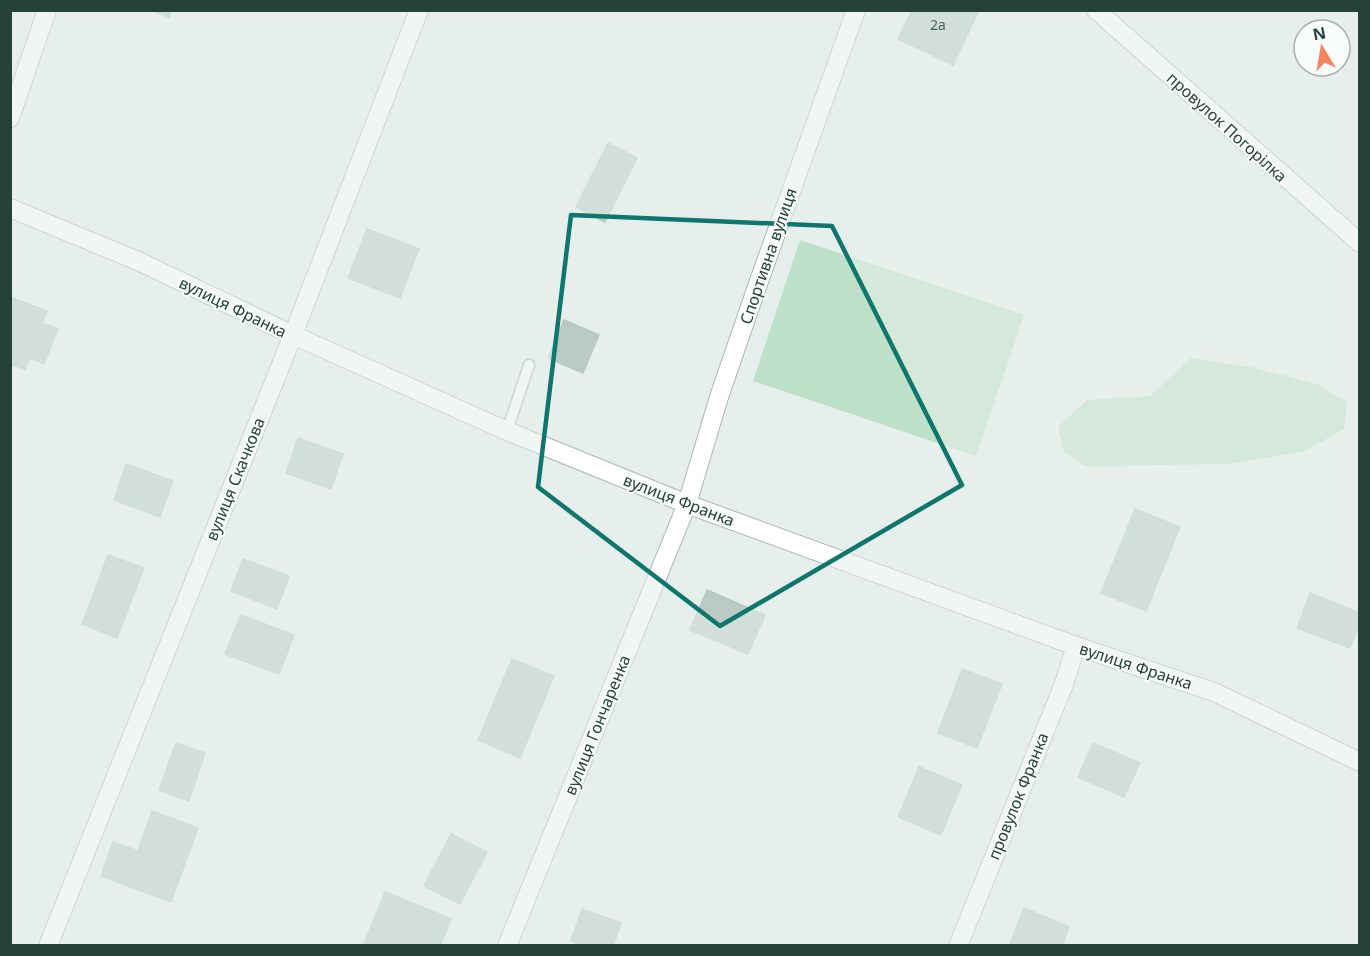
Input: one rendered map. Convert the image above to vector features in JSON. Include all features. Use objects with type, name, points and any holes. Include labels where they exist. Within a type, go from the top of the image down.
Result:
[{"type":"street","points":[[10,118],[47,10]]},
{"type":"street","name":"вулиця Скачкова","points":[[48,945],[292,335],[419,10]]},
{"type":"street","name":"Спортивна вулиця","points":[[687,504],[719,396],[856,10]]},
{"type":"street","name":"провулок Погорілка","points":[[1096,10],[1359,243]]},
{"type":"street","name":"вулиця Франка","points":[[10,208],[138,261],[292,335],[507,431],[687,504],[1076,646],[1214,692],[1359,762]]},
{"type":"street","name":"вулиця Гончаренка","points":[[507,945],[687,504]]},
{"type":"street","name":"провулок Франка","points":[[958,945],[1064,684],[1076,646]]},
{"type":"lane","points":[[507,431],[529,365]]},
{"type":"highlighted area","points":[[571,215],[832,226],[962,485],[720,626],[538,487]]},
{"type":"green space","points":[[800,240],[1024,315],[976,456],[753,381]]},
{"type":"green space","points":[[1191,358],[1250,367],[1317,384],[1347,402],[1344,429],[1303,452],[1229,464],[1084,466],[1064,452],[1058,427],[1087,400],[1150,396]]},
{"type":"building","points":[[150,10],[171,10],[169,17]]},
{"type":"building","points":[[912,10],[979,10],[953,65],[898,39]]},
{"type":"building","points":[[608,143],[637,158],[605,222],[576,207]]},
{"type":"building","points":[[367,229],[419,249],[400,298],[348,278]]},
{"type":"building","points":[[10,297],[47,311],[42,323],[58,329],[44,364],[30,358],[25,369],[10,364]]},
{"type":"building","points":[[564,320],[599,335],[583,373],[548,358]]},
{"type":"building","points":[[298,438],[343,454],[331,489],[286,473]]},
{"type":"building","points":[[126,464],[173,481],[160,517],[114,500]]},
{"type":"building","points":[[1135,509],[1180,527],[1146,611],[1101,593]]},
{"type":"building","points":[[108,555],[144,568],[117,638],[82,624]]},
{"type":"building","points":[[243,559],[289,576],[277,609],[231,591]]},
{"type":"building","points":[[707,590],[765,615],[748,654],[690,630]]},
{"type":"building","points":[[1310,593],[1360,613],[1360,623],[1350,648],[1297,628]]},
{"type":"building","points":[[241,615],[294,635],[279,674],[225,654]]},
{"type":"building","points":[[512,659],[554,676],[520,758],[478,740]]},
{"type":"building","points":[[962,669],[1002,684],[977,748],[938,733]]},
{"type":"building","points":[[176,743],[205,753],[189,801],[159,790]]},
{"type":"building","points":[[1093,743],[1140,763],[1124,797],[1078,777]]},
{"type":"building","points":[[919,767],[962,785],[941,835],[898,817]]},
{"type":"building","points":[[152,811],[198,828],[171,902],[101,876],[113,842],[138,851]]},
{"type":"building","points":[[451,834],[487,852],[460,904],[424,886]]},
{"type":"building","points":[[385,892],[451,919],[440,946],[363,946]]},
{"type":"building","points":[[1024,908],[1069,927],[1062,946],[1009,946]]},
{"type":"building","points":[[582,909],[621,923],[613,946],[584,946],[571,941]]}]
